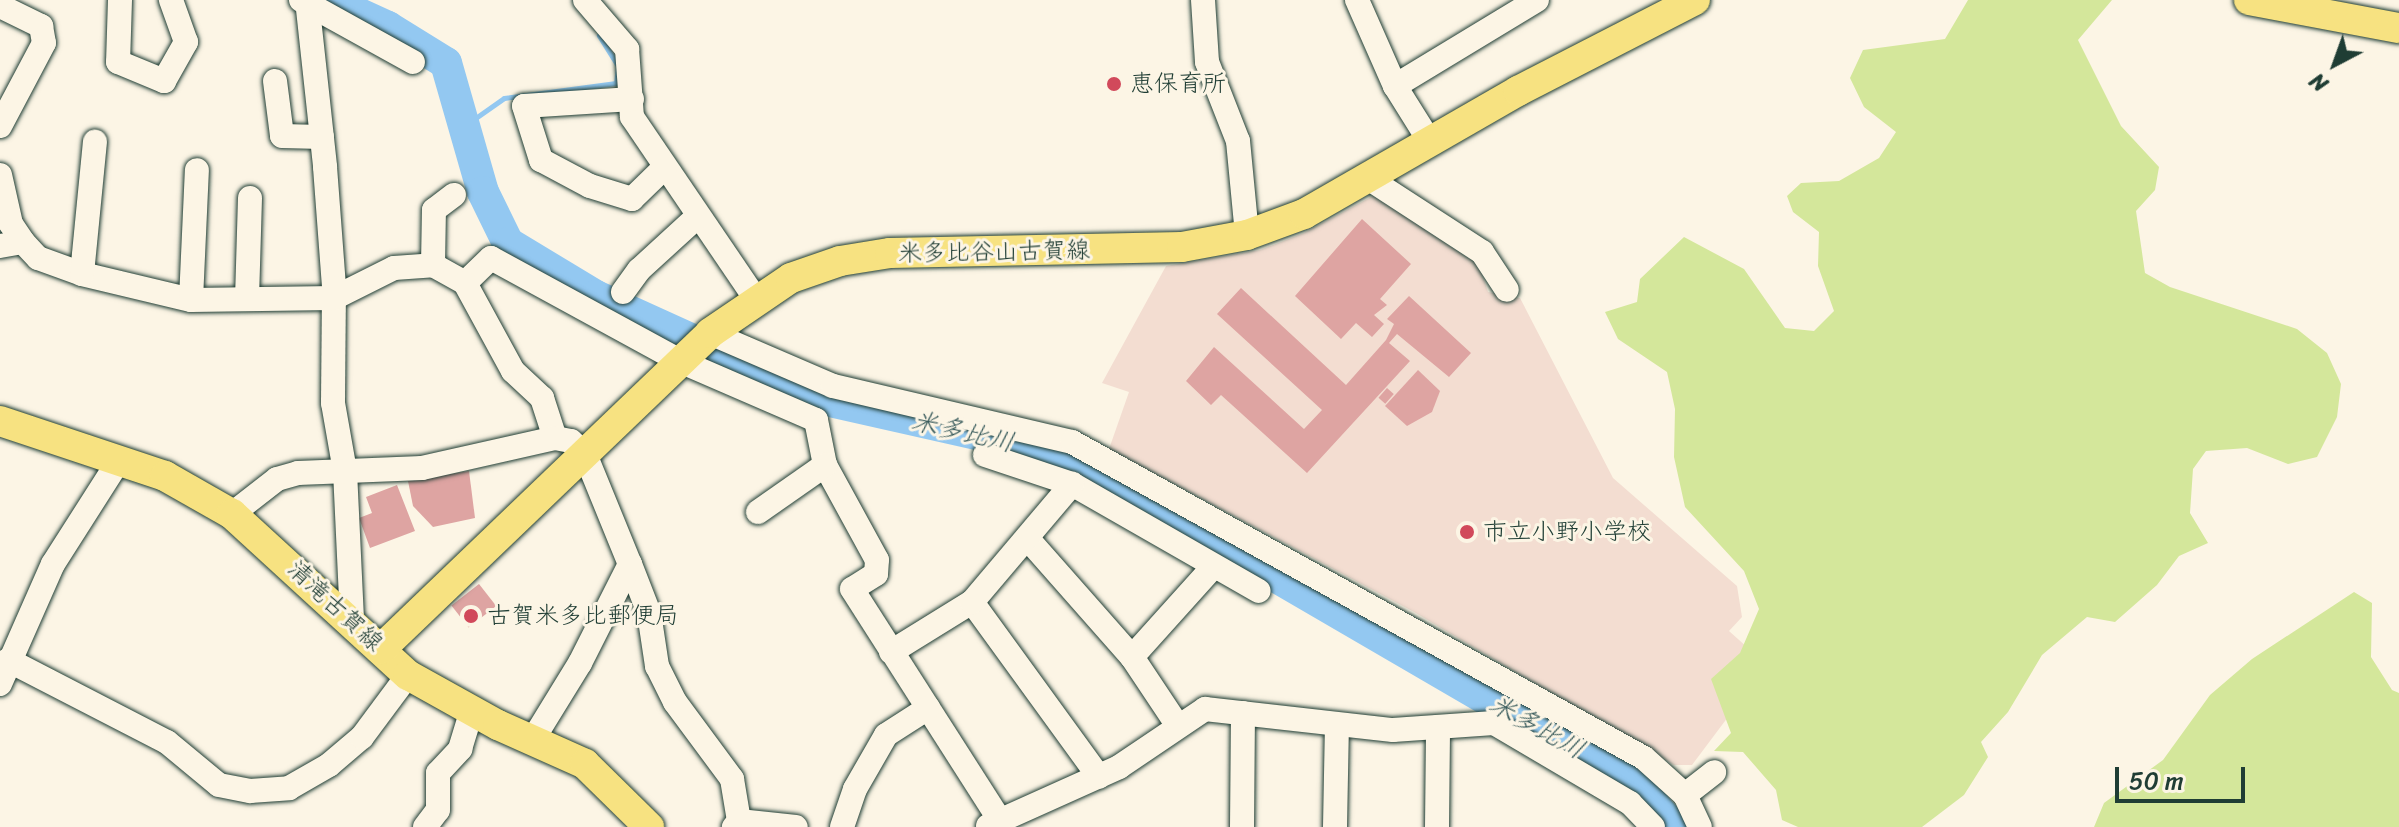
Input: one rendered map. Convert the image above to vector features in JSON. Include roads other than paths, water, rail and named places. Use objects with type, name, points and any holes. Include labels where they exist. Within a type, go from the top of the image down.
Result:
[{"type":"main road","name":"米多比谷山古賀線","points":[[381,649],[710,333],[755,298],[840,261],[890,253],[1182,247],[1247,235],[1304,214],[1430,142],[1695,0]]},
{"type":"main road","points":[[2249,0],[2399,28]]},
{"type":"main road","name":"清滝古賀線","points":[[0,421],[165,476],[232,514],[352,620],[408,675],[471,712],[595,771],[649,827]]},
{"type":"street","points":[[120,0],[118,62],[164,81],[186,42],[171,0]]},
{"type":"street","points":[[585,0],[627,49],[632,117],[697,217],[755,298]]},
{"type":"street","points":[[1203,0],[1207,62],[1238,141],[1247,235]]},
{"type":"street","points":[[1357,0],[1395,86],[1430,142]]},
{"type":"street","points":[[1395,86],[1537,0]]},
{"type":"street","points":[[305,2],[413,62]]},
{"type":"street","points":[[305,2],[322,137],[334,298],[333,403],[345,471],[352,620]]},
{"type":"street","points":[[0,6],[41,26],[44,43],[0,126]]},
{"type":"street","points":[[275,81],[282,136],[322,137]]},
{"type":"street","points":[[632,99],[524,106],[541,160],[590,186],[632,199],[665,167]]},
{"type":"street","points":[[82,274],[95,142]]},
{"type":"street","points":[[191,300],[197,170]]},
{"type":"street","points":[[0,175],[11,224],[11,244],[82,274],[191,300],[334,298],[394,268],[433,265],[465,283],[513,371],[542,398],[555,438]]},
{"type":"street","points":[[1368,178],[1482,252],[1507,290]]},
{"type":"street","points":[[433,265],[434,210],[454,195]]},
{"type":"street","points":[[247,299],[250,198]]},
{"type":"street","points":[[623,292],[697,217]]},
{"type":"street","points":[[465,283],[491,258],[685,360],[816,420],[825,465],[877,560],[876,574],[852,589],[928,708],[994,824],[1099,777],[1205,709],[1337,725],[1438,727],[1494,723],[1630,803],[1653,827]]},
{"type":"street","points":[[710,333],[833,386],[1072,442],[1584,722],[1644,758],[1685,795],[1700,827]]},
{"type":"street","points":[[232,514],[277,479],[345,471],[422,468],[555,438],[571,441],[585,454],[649,613],[657,666],[675,702],[732,779],[736,824],[796,827]]},
{"type":"street","points":[[985,455],[1072,484],[1259,591]]},
{"type":"street","points":[[0,684],[53,564],[120,459]]},
{"type":"street","points":[[758,512],[825,465]]},
{"type":"street","points":[[891,652],[972,602],[1072,484]]},
{"type":"street","points":[[1027,538],[1132,657],[1178,726]]},
{"type":"street","points":[[532,741],[580,663],[630,564]]},
{"type":"street","points":[[1132,657],[1213,567]]},
{"type":"street","points":[[972,602],[1099,777]]},
{"type":"street","points":[[8,660],[167,742],[219,785],[250,791],[289,788],[329,765],[362,737],[408,675]]},
{"type":"street","points":[[842,827],[855,789],[886,735],[928,708]]},
{"type":"street","points":[[425,827],[438,810],[438,773],[460,749],[471,712]]},
{"type":"street","points":[[1242,827],[1243,713]]},
{"type":"street","points":[[1335,827],[1337,725]]},
{"type":"street","points":[[1437,827],[1438,727]]},
{"type":"street","points":[[1685,795],[1714,772]]},
{"type":"waterway","name":"米多比川","points":[[329,0],[388,27],[446,63],[483,192],[508,243],[596,296],[825,400],[1003,440],[1052,454],[1106,478],[1567,746],[1630,777],[1673,827]]},
{"type":"waterway","points":[[467,124],[504,98],[616,83],[618,66],[599,35]]},
{"type":"place","name":"恵保育所","points":[[1114,84]]},
{"type":"place","name":"市立小野小学校","points":[[1467,532]]},
{"type":"place","name":"古賀米多比郵便局","points":[[471,616]]}]
